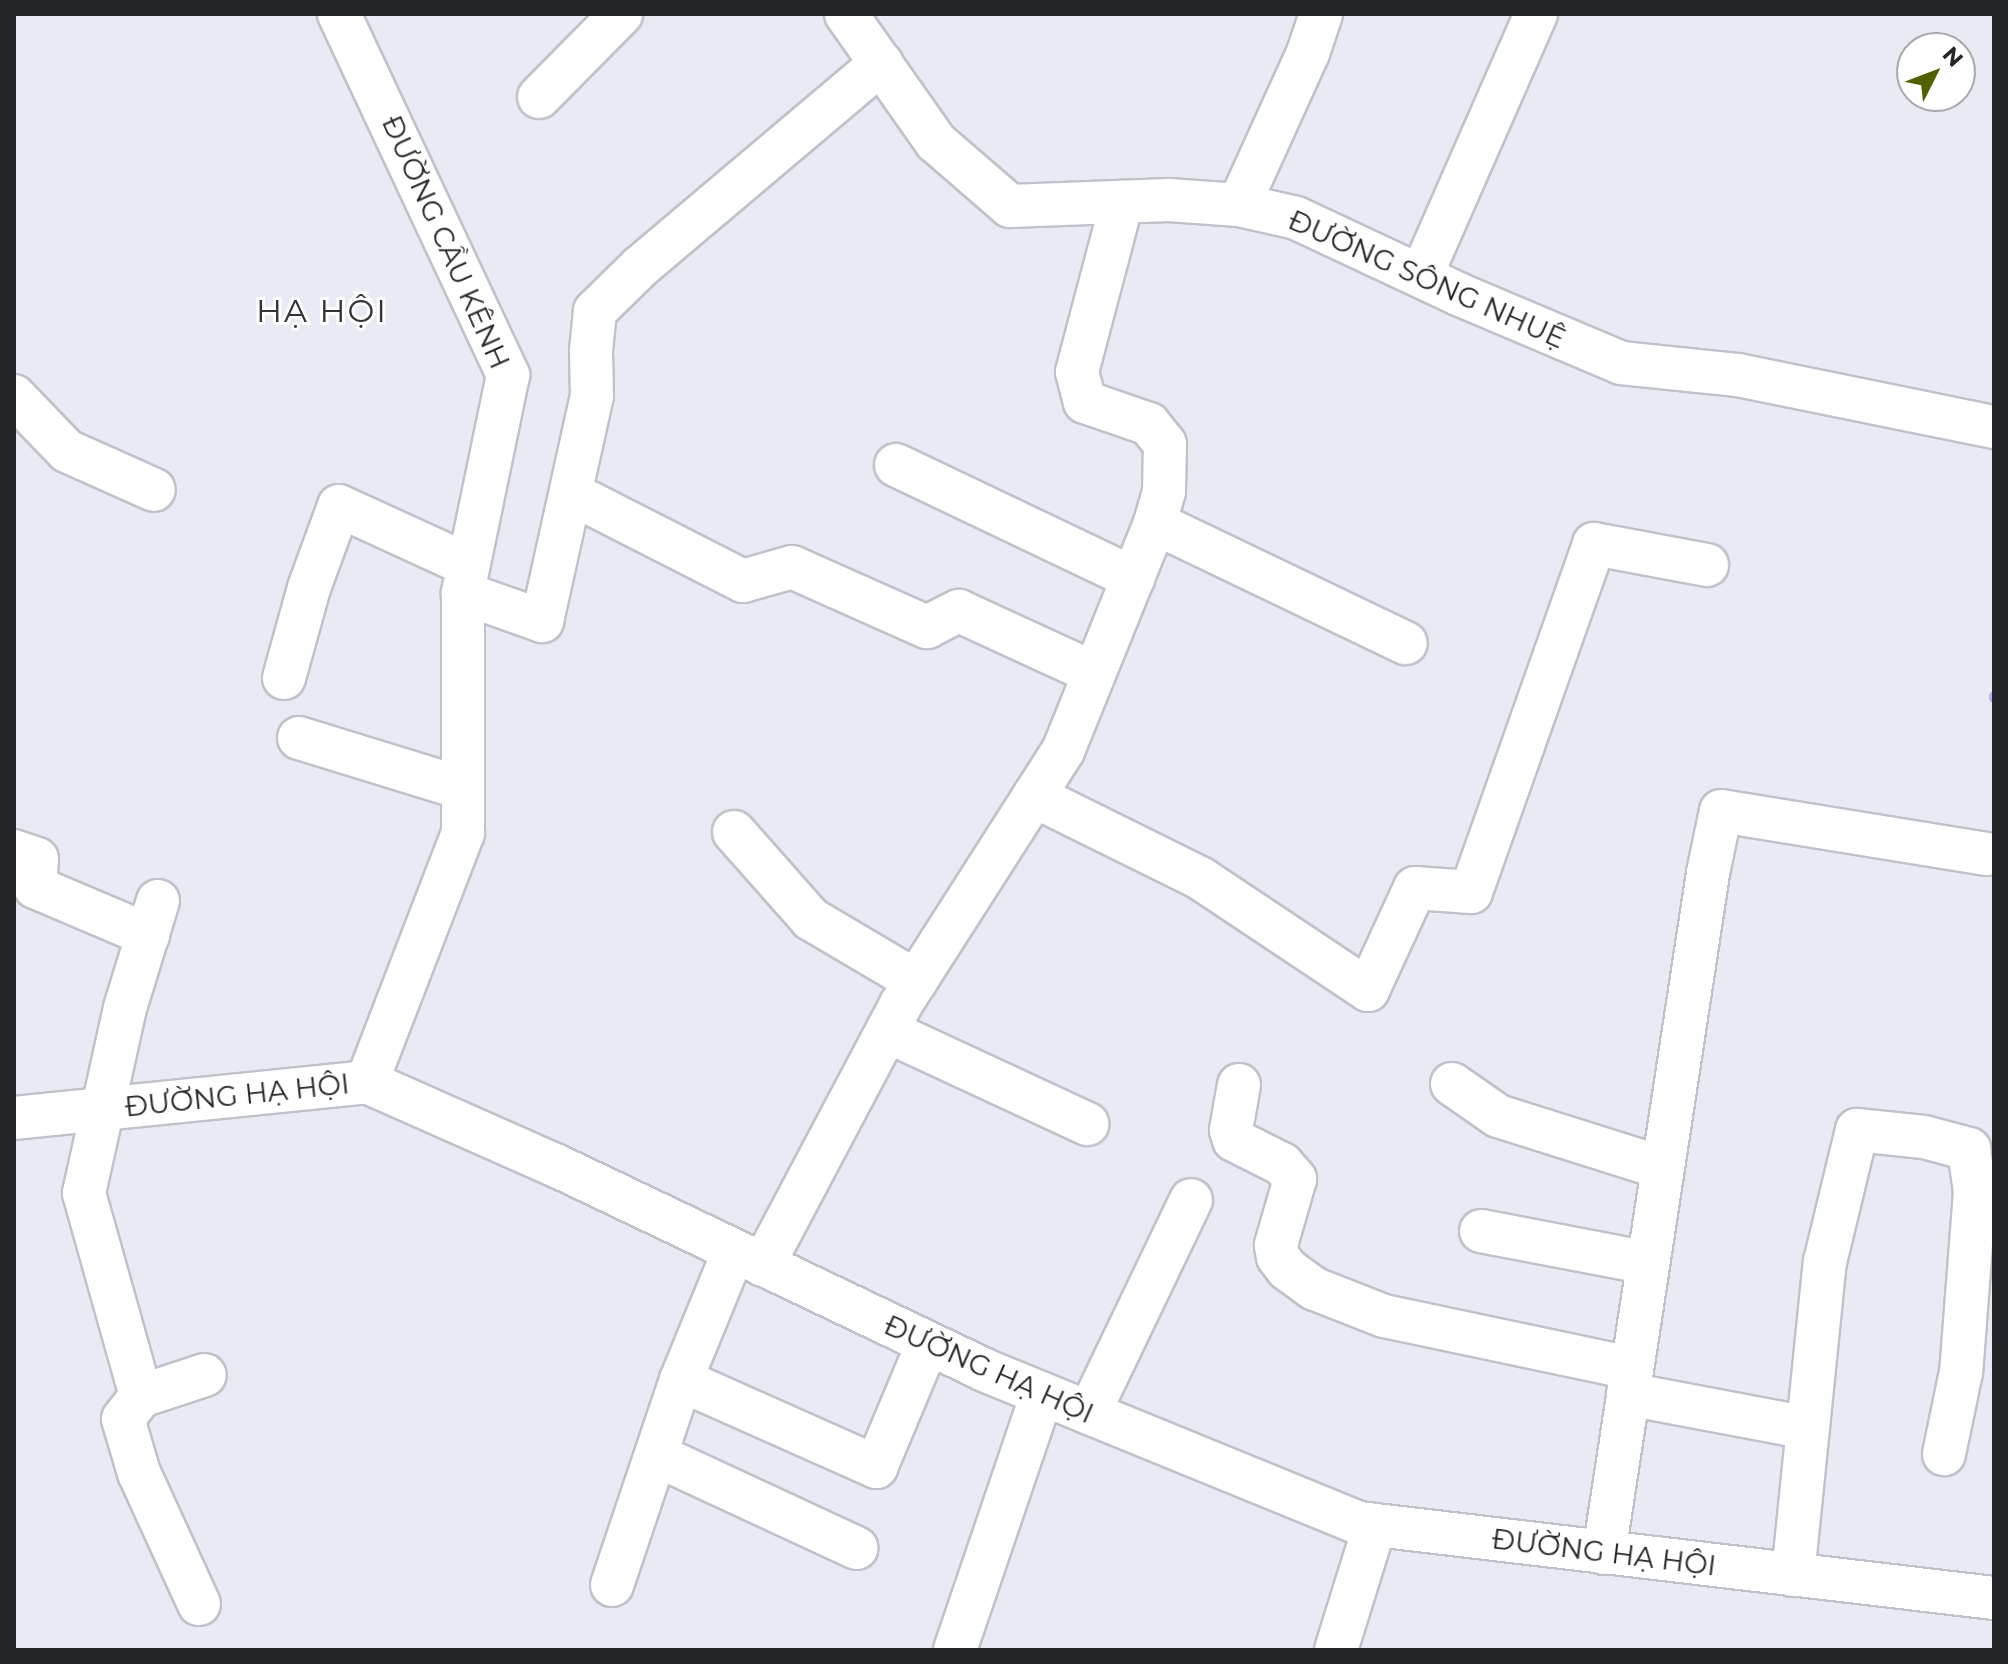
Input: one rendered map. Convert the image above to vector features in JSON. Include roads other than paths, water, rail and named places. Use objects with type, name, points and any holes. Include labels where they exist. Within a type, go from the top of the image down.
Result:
[{"type":"street","name":"ĐƯỜNG CẦU KÊNH","points":[[339,14],[349,28],[508,375],[466,579],[463,833],[367,1082]]},
{"type":"street","points":[[539,97],[621,14]]},
{"type":"street","name":"ĐƯỜNG SÔNG NHUỆ","points":[[846,14],[936,142],[1010,206],[1169,200],[1239,205],[1296,218],[1621,363],[1738,375],[1994,427]]},
{"type":"street","points":[[1239,205],[1308,53],[1321,14]]},
{"type":"street","points":[[1421,276],[1536,14]]},
{"type":"street","points":[[284,678],[309,588],[339,506],[542,621],[592,396],[591,351],[595,311],[640,267],[881,63]]},
{"type":"street","points":[[612,1585],[681,1380],[748,1258],[916,981],[1063,751],[1155,523],[1164,491],[1165,444],[1149,424],[1085,402],[1077,372],[1122,202]]},
{"type":"street","points":[[14,396],[67,451],[154,490]]},
{"type":"street","points":[[896,465],[1133,578]]},
{"type":"street","points":[[588,502],[743,581],[792,567],[927,627],[959,611],[1094,673]]},
{"type":"street","points":[[1155,523],[1406,643]]},
{"type":"street","points":[[1034,796],[1200,878],[1368,990],[1415,888],[1471,892],[1594,544],[1707,565]]},
{"type":"street","points":[[299,738],[462,788]]},
{"type":"street","points":[[1604,1553],[1708,873],[1721,811],[1987,854]]},
{"type":"street","points":[[734,832],[811,919],[916,981]]},
{"type":"street","points":[[14,851],[37,859],[35,887],[153,918],[125,1008],[84,1193],[141,1396]]},
{"type":"street","points":[[887,1031],[1087,1124]]},
{"type":"street","name":"ĐƯỜNG HẠ HỘI","points":[[14,1118],[367,1082],[557,1166],[1042,1394],[1359,1523],[1994,1598]]},
{"type":"street","points":[[1452,1084],[1498,1116],[1663,1168]]},
{"type":"street","points":[[1239,1085],[1231,1130],[1234,1140],[1282,1164],[1295,1179],[1276,1245],[1278,1257],[1287,1269],[1315,1289],[1384,1316],[1808,1428]]},
{"type":"street","points":[[1793,1575],[1825,1262],[1857,1130],[1924,1137],[1969,1149],[1975,1192],[1961,1372],[1944,1454]]},
{"type":"street","points":[[1089,1413],[1191,1200]]},
{"type":"street","points":[[1481,1231],[1648,1263]]},
{"type":"street","points":[[681,1380],[876,1467],[928,1343]]},
{"type":"street","points":[[199,1604],[139,1473],[123,1419],[141,1396],[205,1375]]},
{"type":"street","points":[[955,1650],[1042,1394]]},
{"type":"street","points":[[656,1455],[856,1548]]},
{"type":"street","points":[[1336,1650],[1375,1525]]},
{"type":"district","name":"HẠ HỘI","points":[[322,311]]}]
